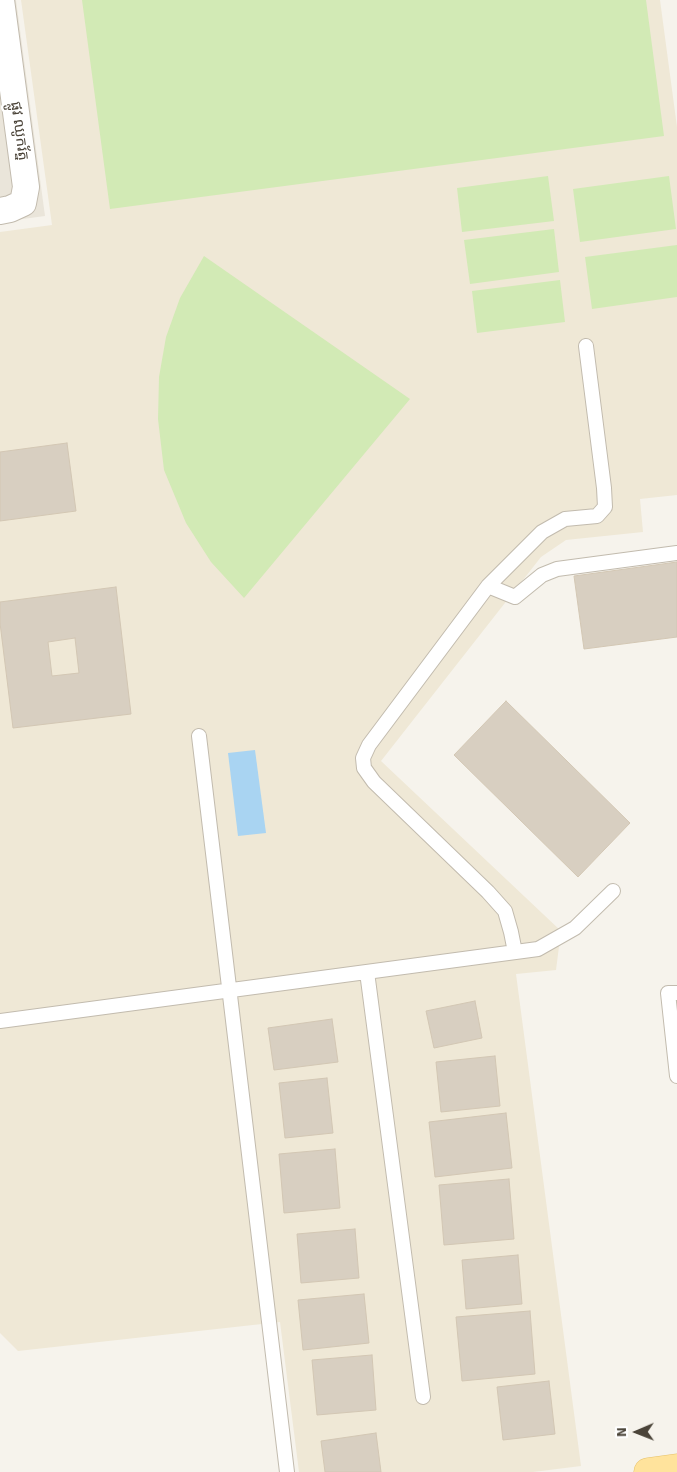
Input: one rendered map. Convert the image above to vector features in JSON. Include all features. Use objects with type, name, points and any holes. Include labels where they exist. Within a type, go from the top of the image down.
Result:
[{"type":"main road","points":[[648,1472],[677,1468]]},
{"type":"street","name":"ផ្លូវ ឈូករ័ត្ន","points":[[1,0],[26,187],[11,207]]},
{"type":"lane","points":[[514,952],[505,911],[488,892],[374,782],[364,768],[363,758],[369,745],[488,586],[542,532],[565,519],[597,516],[605,508],[586,346]]},
{"type":"lane","points":[[488,586],[515,597],[542,575],[557,569],[677,553]]},
{"type":"lane","points":[[199,736],[288,1472]]},
{"type":"lane","points":[[0,1021],[538,949],[575,928],[613,891]]},
{"type":"lane","points":[[367,972],[423,1397]]},
{"type":"lane","points":[[677,993],[668,993],[677,1076]]},
{"type":"shaded area","points":[[0,0],[16,0],[45,216],[0,222]]},
{"type":"shaded area","points":[[21,0],[660,0],[677,127],[677,495],[640,499],[643,532],[566,540],[541,557],[381,761],[561,931],[556,970],[516,974],[581,1466],[533,1472],[299,1472],[280,1322],[18,1351],[0,1333],[0,232],[52,225]]},
{"type":"green space","points":[[82,0],[646,0],[664,136],[110,209]]},
{"type":"green space","points":[[548,176],[554,221],[462,232],[457,188]]},
{"type":"green space","points":[[669,176],[676,229],[580,242],[573,189]]},
{"type":"green space","points":[[554,229],[559,272],[470,284],[464,240]]},
{"type":"green space","points":[[677,245],[677,297],[592,309],[585,257]]},
{"type":"green space","points":[[204,256],[410,399],[244,598],[211,562],[186,523],[164,470],[158,419],[159,377],[166,337],[180,298]]},
{"type":"green space","points":[[560,280],[565,322],[477,333],[472,291]]},
{"type":"water","points":[[255,750],[266,833],[238,836],[228,753]]},
{"type":"building","points":[[67,443],[76,511],[0,521],[0,452]]},
{"type":"building","points":[[677,562],[677,637],[584,649],[574,576]]},
{"type":"building","points":[[116,587],[131,714],[13,728],[0,623],[0,602]],"holes":[[[75,638],[79,673],[52,676],[48,642]]]},
{"type":"building","points":[[506,701],[630,823],[578,877],[454,755]]},
{"type":"building","points":[[475,1001],[482,1038],[434,1048],[426,1011]]},
{"type":"building","points":[[332,1019],[338,1062],[274,1070],[268,1028]]},
{"type":"building","points":[[495,1056],[500,1106],[441,1112],[436,1062]]},
{"type":"building","points":[[327,1078],[333,1133],[285,1138],[279,1083]]},
{"type":"building","points":[[506,1113],[512,1168],[435,1177],[429,1122]]},
{"type":"building","points":[[335,1149],[340,1208],[284,1213],[279,1154]]},
{"type":"building","points":[[509,1179],[514,1239],[444,1245],[439,1185]]},
{"type":"building","points":[[355,1229],[359,1278],[301,1283],[297,1234]]},
{"type":"building","points":[[518,1255],[522,1304],[466,1309],[462,1260]]},
{"type":"building","points":[[364,1294],[369,1343],[303,1350],[298,1300]]},
{"type":"building","points":[[530,1311],[535,1374],[462,1381],[456,1317]]},
{"type":"building","points":[[372,1355],[376,1410],[317,1415],[312,1360]]},
{"type":"building","points":[[549,1381],[555,1434],[503,1440],[497,1387]]},
{"type":"building","points":[[376,1433],[381,1472],[325,1472],[321,1441]]}]
